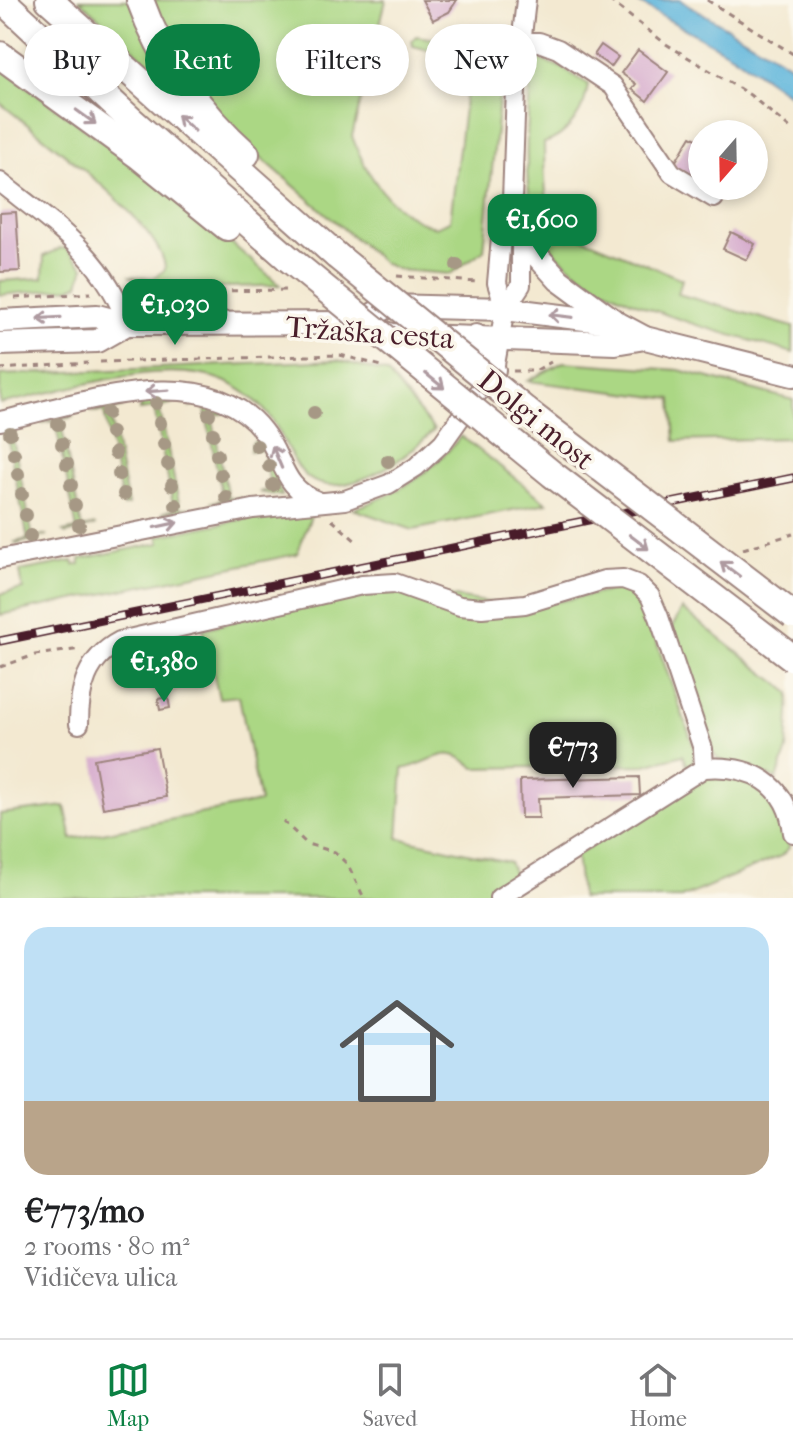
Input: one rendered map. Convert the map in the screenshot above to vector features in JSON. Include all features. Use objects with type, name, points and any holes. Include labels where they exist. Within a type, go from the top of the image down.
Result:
[{"type":"highway","points":[[2,0],[242,229]]},
{"type":"highway","points":[[49,0],[313,224]]},
{"type":"highway","points":[[140,0],[170,61],[201,106],[313,224]]},
{"type":"highway","points":[[0,55],[242,229]]},
{"type":"highway","name":"Dolgi most","points":[[313,224],[336,245],[337,256],[530,414],[793,615]]},
{"type":"highway","name":"Dolgi most","points":[[242,229],[289,259],[552,474],[793,658]]},
{"type":"main road","points":[[521,238],[559,280],[617,323]]},
{"type":"main road","name":"Tržaška cesta","points":[[357,323],[389,306],[505,309],[617,323],[645,338],[793,375]]},
{"type":"main road","name":"Tržaška cesta","points":[[0,321],[97,316],[127,324],[357,323],[392,335],[615,343],[645,338]]},
{"type":"main road","name":"Tržaška cesta","points":[[0,344],[97,341],[127,324]]},
{"type":"main road","points":[[476,336],[494,370]]},
{"type":"street","points":[[522,24],[526,0]]},
{"type":"street","points":[[537,42],[558,49],[599,75],[628,106],[672,173],[688,183]]},
{"type":"street","points":[[505,309],[497,283],[501,238],[512,200],[517,96]]},
{"type":"street","points":[[0,182],[67,234],[98,268],[117,292],[127,324]]},
{"type":"street","points":[[0,559],[229,513],[324,503],[368,493],[398,479],[427,459],[494,370],[505,309],[521,285],[521,238],[512,200]]},
{"type":"street","points":[[0,421],[151,391],[207,394],[225,400],[253,420],[270,441],[288,481],[304,495],[324,503]]},
{"type":"street","points":[[79,724],[79,701],[86,674],[95,660],[112,645],[294,598],[362,585],[395,583],[460,606],[482,608],[539,601],[604,580],[623,579],[639,585],[650,596],[659,617],[703,749],[704,768]]},
{"type":"street","points":[[499,898],[704,768],[729,766],[752,772],[772,784],[784,801],[793,833]]},
{"type":"path","points":[[609,0],[666,44],[750,95],[793,131]]},
{"type":"path","points":[[707,0],[793,54]]},
{"type":"path","name":"Tržaška cesta","points":[[386,275],[480,282]]},
{"type":"path","name":"Tržaška cesta","points":[[148,291],[248,292],[303,286]]},
{"type":"path","points":[[13,298],[80,294]]},
{"type":"path","name":"Tržaška cesta","points":[[0,369],[340,355],[386,367]]},
{"type":"path","name":"Tržaška cesta","points":[[494,370],[535,371],[559,358]]},
{"type":"path","points":[[324,503],[328,517],[357,542]]},
{"type":"path","points":[[0,667],[35,655],[112,645]]},
{"type":"path","points":[[283,821],[307,844],[335,852],[360,885],[364,898]]},
{"type":"green space","points":[[79,0],[134,0],[145,28],[145,60],[129,45],[129,24],[105,24]]},
{"type":"green space","points":[[151,0],[386,0],[380,24],[276,24],[276,96],[362,96],[352,136],[365,166],[394,203],[406,213],[435,227],[450,221],[465,96],[499,96],[484,250],[450,274],[399,270],[383,263],[248,146],[204,96],[260,96],[260,24],[164,24]]},
{"type":"green space","points":[[416,36],[425,37],[425,49],[413,46],[412,40]]},
{"type":"green space","points":[[537,58],[560,67],[588,84],[575,120],[561,134],[544,143],[546,195],[553,219],[560,229],[569,239],[576,235],[682,279],[678,294],[793,327],[793,353],[644,306],[606,289],[573,268],[548,244],[533,215],[527,176],[530,96],[537,96]]},
{"type":"green space","points":[[0,67],[24,84],[24,96],[40,96],[173,193],[280,285],[177,286],[140,281],[130,276],[153,278],[165,270],[160,251],[145,229],[97,181],[0,103]]},
{"type":"green space","points":[[61,248],[67,249],[84,267],[79,284],[71,288],[0,295],[0,281],[43,278],[44,256]]},
{"type":"green space","points":[[338,360],[387,373],[434,430],[387,468],[353,482],[335,485],[321,484],[301,471],[273,421],[250,396],[221,380],[197,374],[170,372],[111,378],[0,404],[0,375]]},
{"type":"green space","points":[[563,362],[679,370],[793,400],[793,438],[675,441],[672,399],[528,381]]},
{"type":"green space","points":[[143,400],[171,400],[172,403],[159,407],[180,508],[192,508],[162,513],[174,509],[154,408],[140,410]]},
{"type":"green space","points":[[194,400],[227,412],[212,417],[228,498],[241,498],[210,503],[223,499],[204,404],[190,407]]},
{"type":"green space","points":[[120,404],[122,407],[109,410],[128,505],[123,506],[104,411],[90,412]]},
{"type":"green space","points":[[73,417],[60,420],[82,528],[96,525],[66,534],[63,532],[77,529],[55,421],[41,423]]},
{"type":"green space","points":[[25,426],[11,430],[33,538],[47,535],[17,544],[15,542],[28,539],[6,431],[0,429]]},
{"type":"green space","points":[[461,436],[547,503],[413,530],[353,509],[413,481],[438,461]]},
{"type":"green space","points":[[258,439],[265,443],[282,496],[259,492],[271,489],[263,449],[250,451],[251,444]]},
{"type":"green space","points":[[312,513],[297,554],[0,615],[0,594],[23,589],[20,571],[73,561],[74,565],[80,564],[80,559],[160,543],[158,536],[259,516]]},
{"type":"green space","points":[[395,588],[526,608],[624,588],[640,596],[694,747],[693,763],[688,767],[683,755],[645,765],[475,768],[465,760],[448,755],[403,769],[398,838],[509,862],[515,877],[480,898],[0,898],[0,814],[65,806],[72,839],[260,802],[239,696],[219,698],[203,629],[295,605]]},
{"type":"green space","points":[[682,609],[790,693],[787,750],[777,779],[718,759],[713,752],[669,633]]},
{"type":"green space","points":[[737,774],[761,788],[776,802],[784,820],[789,848],[781,856],[681,898],[581,898],[576,855],[709,776]]},
{"type":"water","points":[[633,0],[680,0],[787,63],[793,68],[793,97],[732,55]]},
{"type":"building","points":[[422,0],[457,0],[449,12],[433,20]]},
{"type":"building","points":[[601,45],[618,57],[611,67],[594,55]]},
{"type":"building","points":[[638,50],[668,72],[647,101],[632,89],[636,84],[621,73]]},
{"type":"building","points":[[688,141],[688,175],[673,166]]},
{"type":"building","points":[[16,212],[20,271],[0,272],[0,213]]},
{"type":"building","points":[[731,232],[755,244],[747,260],[723,249]]},
{"type":"building","points":[[168,697],[170,708],[160,710],[158,699]]},
{"type":"building","points":[[157,748],[166,797],[103,808],[94,759]]},
{"type":"building","points":[[639,777],[640,795],[538,798],[539,818],[521,818],[520,780]]},
{"type":"railway","points":[[0,641],[793,478]]}]
